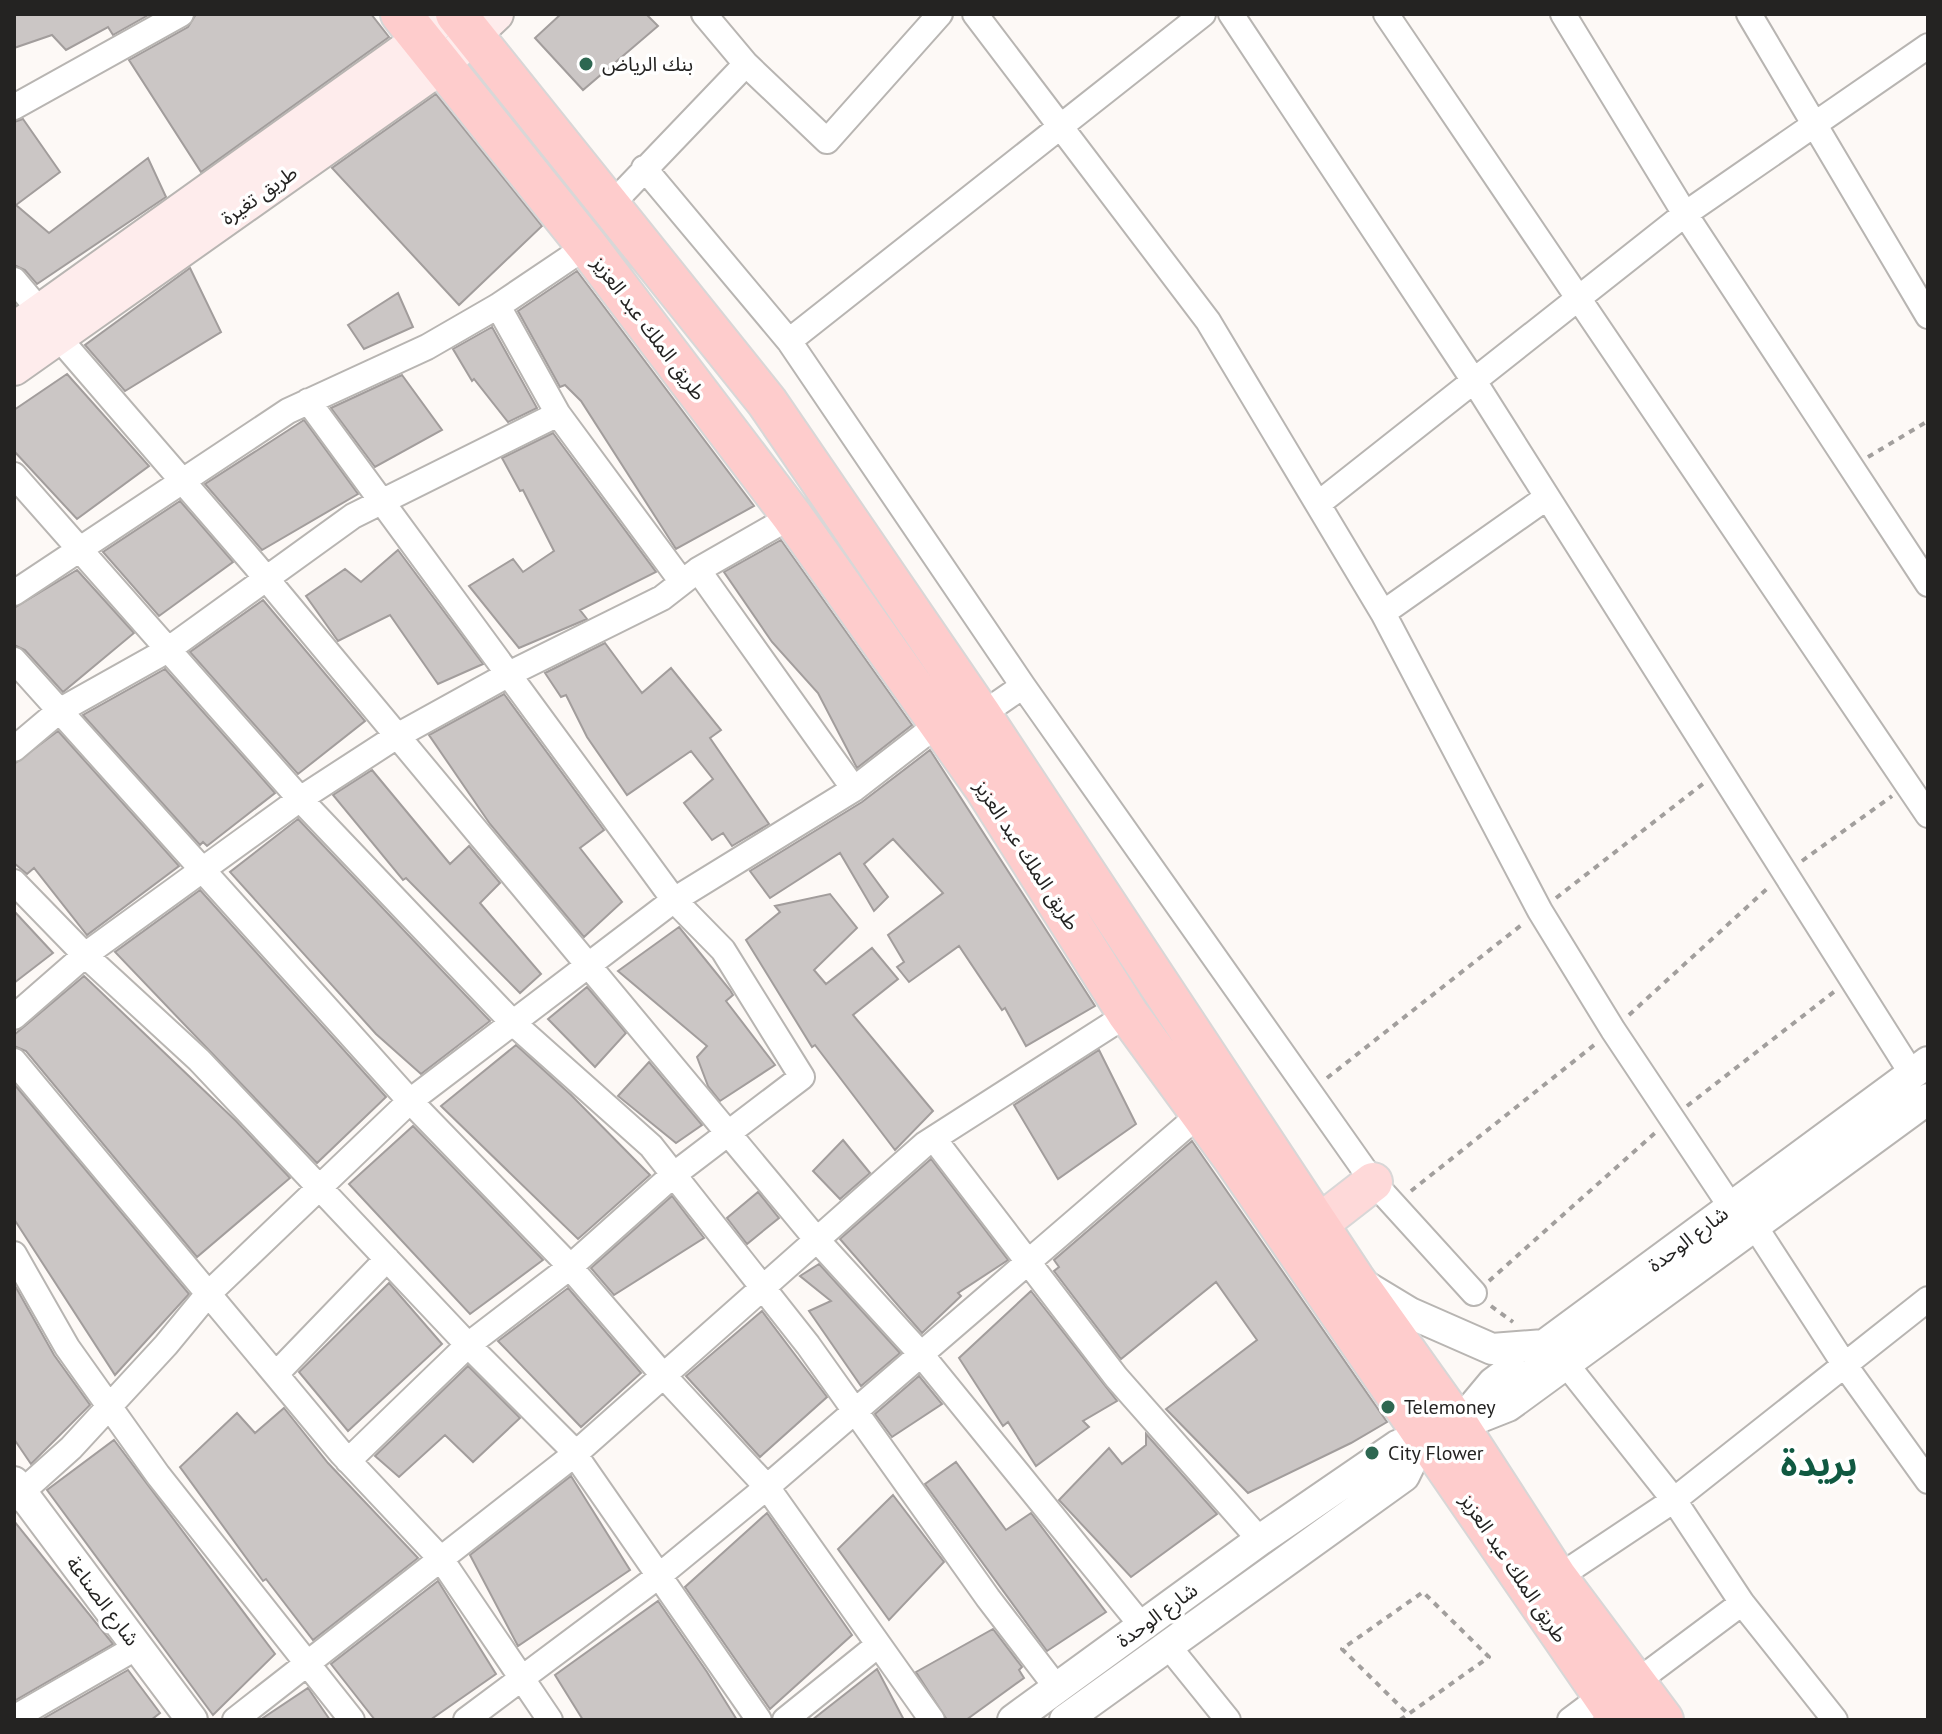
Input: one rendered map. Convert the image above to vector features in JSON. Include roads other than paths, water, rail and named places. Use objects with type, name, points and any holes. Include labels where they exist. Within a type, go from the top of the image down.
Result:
[{"type":"highway","name":"طريق الملك عبد العزيز","points":[[447,29],[611,205],[767,402],[981,715],[1319,1224],[1441,1430],[1619,1700],[1663,1720]]},
{"type":"highway","name":"طريق الملك عبد العزيز","points":[[447,29],[587,246],[792,516],[985,788],[1128,1014],[1441,1430],[1557,1578],[1619,1700]]},
{"type":"main road","name":"طريق تغيرة","points":[[14,368],[37,326],[447,29]]},
{"type":"main road","points":[[1319,1224],[1383,1193]]},
{"type":"street","points":[[14,107],[181,14]]},
{"type":"street","points":[[704,14],[746,64],[827,141],[940,14]]},
{"type":"street","points":[[975,14],[1208,321],[1383,613],[1540,911],[1613,1030],[1928,1481]]},
{"type":"street","points":[[789,341],[1203,14]]},
{"type":"street","points":[[1231,14],[1474,381],[1852,978],[1923,1078]]},
{"type":"street","points":[[1386,14],[1928,815]]},
{"type":"street","points":[[1563,14],[1685,214],[1928,584]]},
{"type":"street","points":[[1749,14],[1928,316]]},
{"type":"street","points":[[1318,504],[1685,214],[1928,46]]},
{"type":"street","points":[[611,205],[746,64]]},
{"type":"street","points":[[644,168],[789,341],[1023,686],[1309,1092],[1383,1193],[1474,1293]]},
{"type":"street","points":[[14,593],[81,552],[182,480],[288,411],[427,347],[498,306],[587,246]]},
{"type":"street","points":[[14,280],[37,326],[182,480],[265,577],[817,1240],[922,1357],[1142,1626]]},
{"type":"street","points":[[498,306],[558,414],[690,576],[854,789]]},
{"type":"street","points":[[308,401],[674,900],[723,950],[802,1077],[672,1176],[570,1267],[468,1345],[348,1461]]},
{"type":"street","points":[[14,749],[59,711],[166,651],[353,516],[558,414]]},
{"type":"street","points":[[14,475],[166,651],[300,799],[513,1023],[651,1146],[855,1410],[988,1598],[1057,1688]]},
{"type":"street","points":[[1383,613],[1546,498]]},
{"type":"street","points":[[14,1017],[85,955],[203,873],[300,799],[397,736],[509,674],[662,598],[690,576],[792,516]]},
{"type":"street","points":[[14,660],[410,1101],[570,1267],[662,1374],[767,1487],[932,1720]]},
{"type":"street","points":[[981,715],[1023,686]]},
{"type":"street","points":[[17,1492],[110,1407],[208,1294],[410,1101],[674,900],[854,789],[938,724]]},
{"type":"street","points":[[14,882],[85,955],[199,1060],[575,1454],[759,1720]]},
{"type":"street","points":[[235,1720],[575,1454],[761,1287],[934,1139],[1128,1014]]},
{"type":"street","points":[[14,1061],[348,1461],[441,1559],[521,1682],[550,1720]]},
{"type":"street","name":"شارع الوحدة","points":[[1013,1720],[1260,1540],[1397,1446],[1441,1430],[1493,1383],[1555,1355],[1923,1078]]},
{"type":"street","points":[[466,1720],[521,1682],[660,1575],[767,1487],[855,1410],[922,1357],[1201,1113]]},
{"type":"street","points":[[934,1139],[1116,1377],[1260,1540]]},
{"type":"street","points":[[14,1254],[67,1347],[168,1487],[352,1720]]},
{"type":"street","points":[[276,1374],[387,1259]]},
{"type":"street","points":[[1354,1279],[1410,1313],[1492,1349],[1555,1355],[1674,1500],[1742,1603],[1835,1720]]},
{"type":"street","points":[[1557,1578],[1674,1500],[1846,1367],[1928,1299]]},
{"type":"street","points":[[1079,1716],[1404,1476],[1441,1430]]},
{"type":"street","name":"شارع الصناعة","points":[[17,1492],[192,1720]]},
{"type":"street","points":[[1570,1720],[1619,1700],[1742,1603]]},
{"type":"street","points":[[785,1720],[878,1645]]},
{"type":"street","points":[[14,1718],[137,1647]]},
{"type":"street","points":[[1169,1647],[1228,1720]]},
{"type":"place","name":"بنك الرياض","points":[[586,64]]},
{"type":"place","name":"Telemoney","points":[[1388,1407]]},
{"type":"place","name":"City Flower","points":[[1372,1453]]},
{"type":"district","name":"بريدة","points":[[1819,1463]]}]
